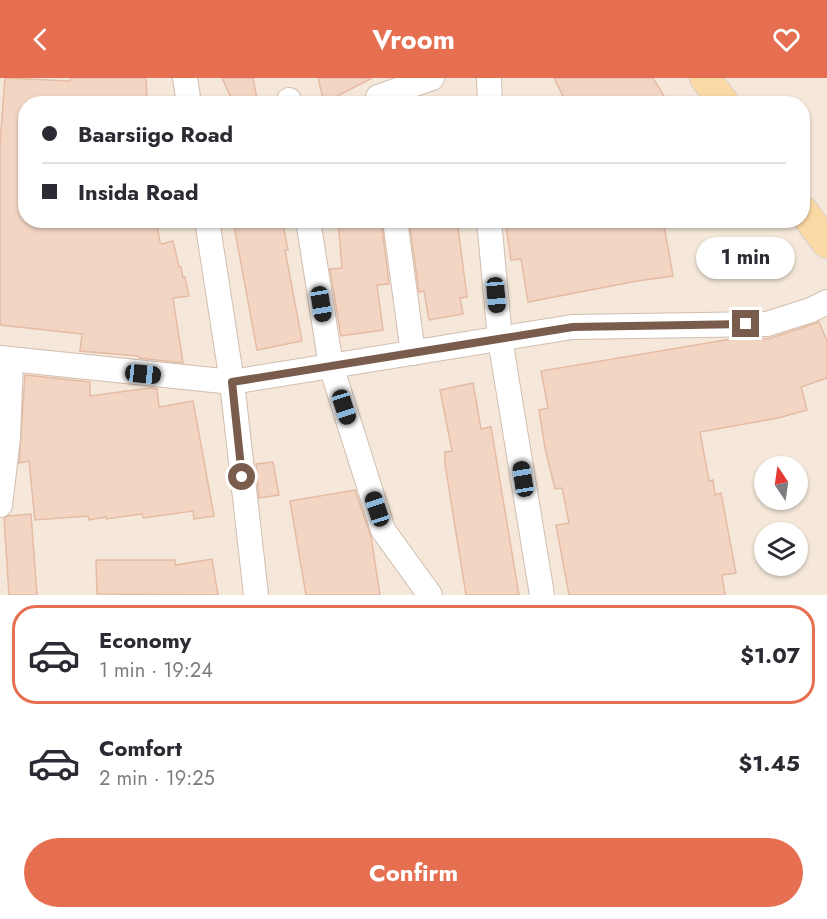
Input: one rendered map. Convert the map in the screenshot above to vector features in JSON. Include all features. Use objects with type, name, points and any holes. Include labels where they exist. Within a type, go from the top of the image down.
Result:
[{"type":"main road","points":[[705,78],[718,96]]},
{"type":"main road","points":[[810,221],[827,243]]},
{"type":"street","points":[[185,78],[188,96]]},
{"type":"street","points":[[377,93],[432,78]]},
{"type":"street","points":[[489,78],[490,96]]},
{"type":"street","points":[[208,228],[232,382],[256,595]]},
{"type":"street","points":[[309,228],[331,366],[383,530],[430,595]]},
{"type":"street","points":[[396,228],[413,353]]},
{"type":"street","points":[[490,228],[500,339],[542,595]]},
{"type":"street","points":[[0,505],[8,438],[5,359],[232,382],[573,327],[767,324],[811,310],[827,302]]},
{"type":"shaded area","points":[[0,78],[827,78],[827,595],[0,595]]},
{"type":"building","points":[[5,78],[70,81],[70,78],[146,78],[147,96],[18,96],[18,228],[157,228],[162,244],[173,241],[189,296],[173,298],[183,363],[80,351],[82,334],[0,325],[0,144]]},
{"type":"building","points":[[222,78],[253,78],[256,96],[230,96]]},
{"type":"building","points":[[318,78],[372,78],[337,96],[322,96]]},
{"type":"building","points":[[554,78],[653,78],[664,96],[563,96]]},
{"type":"building","points":[[234,228],[284,228],[288,250],[285,250],[302,341],[257,350]]},
{"type":"building","points":[[339,228],[382,228],[389,284],[377,285],[383,330],[341,336],[330,269],[342,268]]},
{"type":"building","points":[[410,228],[458,228],[467,297],[460,298],[463,314],[429,320],[424,291],[419,292]]},
{"type":"building","points":[[506,228],[664,228],[673,276],[528,302],[521,259],[511,260]]},
{"type":"building","points":[[819,322],[827,341],[827,378],[801,387],[807,410],[778,418],[700,432],[709,481],[713,480],[715,495],[721,493],[736,573],[722,575],[725,595],[569,595],[556,525],[569,523],[562,488],[555,489],[545,448],[539,410],[548,408],[541,371],[731,339],[771,338]]},
{"type":"building","points":[[25,375],[90,382],[90,396],[157,389],[159,407],[193,401],[214,516],[194,519],[193,511],[143,518],[142,514],[89,520],[88,516],[35,520],[29,461],[19,463]]},
{"type":"building","points":[[473,383],[481,429],[491,427],[519,595],[466,595],[445,464],[445,452],[452,451],[440,390]]},
{"type":"building","points":[[273,462],[279,495],[259,498],[256,464]]},
{"type":"building","points":[[355,490],[371,537],[380,595],[306,595],[290,501]]},
{"type":"building","points":[[31,514],[37,595],[9,595],[4,518]]},
{"type":"building","points":[[212,559],[218,595],[97,594],[96,560],[175,560],[175,565]]},
{"type":"route","points":[[242,477],[232,382],[573,327],[746,324]]}]
